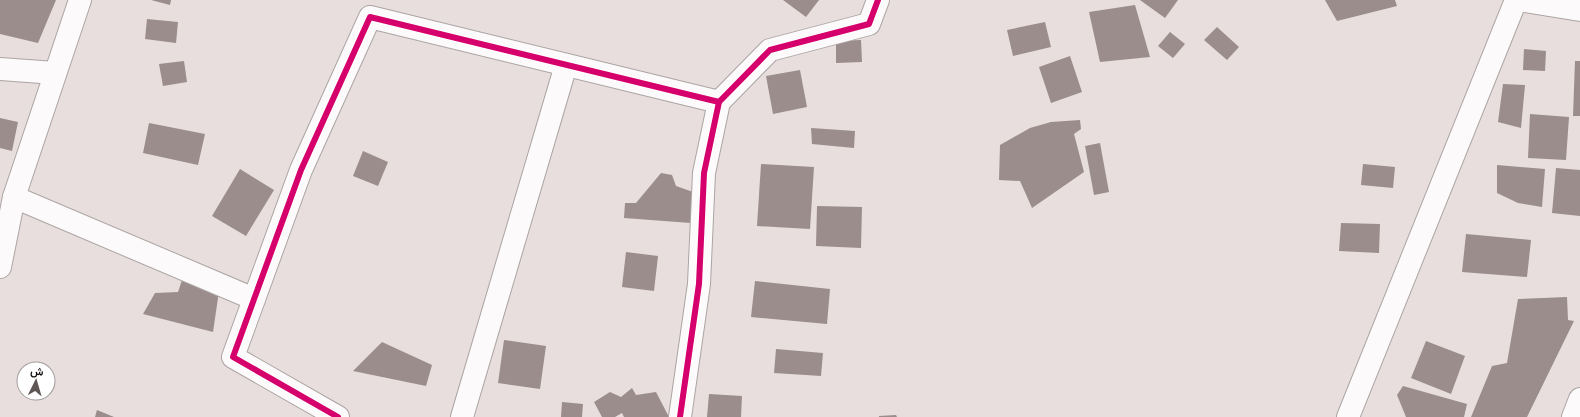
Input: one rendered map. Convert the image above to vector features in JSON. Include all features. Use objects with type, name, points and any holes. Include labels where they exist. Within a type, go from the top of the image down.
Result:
[{"type":"street","points":[[0,267],[14,197],[80,0]]},
{"type":"street","points":[[680,417],[699,284],[704,173],[719,102],[770,50],[869,24],[878,0]]},
{"type":"street","points":[[1348,417],[1517,0],[1580,10]]},
{"type":"street","points":[[338,417],[233,357],[301,170],[370,17],[719,102]]},
{"type":"street","points":[[462,417],[566,65]]},
{"type":"street","points":[[0,69],[55,73]]},
{"type":"street","points":[[14,197],[254,299]]},
{"type":"street","points":[[1573,417],[1580,399]]},
{"type":"building","points":[[0,0],[56,0],[38,43],[0,34]]},
{"type":"building","points":[[151,0],[171,0],[170,5]]},
{"type":"building","points":[[783,0],[819,0],[806,17]]},
{"type":"building","points":[[1140,0],[1178,0],[1165,18]]},
{"type":"building","points":[[1325,0],[1395,0],[1397,6],[1337,21]]},
{"type":"building","points":[[1135,5],[1150,57],[1100,62],[1089,12]]},
{"type":"building","points":[[147,19],[178,22],[176,43],[145,39]]},
{"type":"building","points":[[1045,22],[1051,47],[1013,56],[1007,30]]},
{"type":"building","points":[[1217,27],[1239,47],[1227,60],[1204,40]]},
{"type":"building","points":[[1170,32],[1185,44],[1173,58],[1158,46]]},
{"type":"building","points":[[861,40],[862,62],[836,63],[836,41]]},
{"type":"building","points":[[1524,49],[1546,51],[1545,71],[1523,70]]},
{"type":"building","points":[[1070,56],[1082,92],[1051,103],[1039,67]]},
{"type":"building","points":[[184,61],[187,82],[163,86],[159,64]]},
{"type":"building","points":[[1575,61],[1580,61],[1580,116],[1573,116]]},
{"type":"building","points":[[800,70],[807,107],[773,114],[766,76]]},
{"type":"building","points":[[1503,84],[1525,85],[1521,128],[1498,122]]},
{"type":"building","points":[[1530,114],[1569,117],[1566,160],[1528,158]]},
{"type":"building","points":[[0,118],[18,122],[12,151],[0,148]]},
{"type":"building","points":[[1080,120],[1081,129],[1074,134],[1084,172],[1032,208],[1020,181],[999,180],[1000,145],[1030,128],[1051,122]]},
{"type":"building","points":[[149,123],[205,134],[198,165],[143,153]]},
{"type":"building","points":[[811,128],[855,131],[854,148],[812,144]]},
{"type":"building","points":[[1100,143],[1109,192],[1094,195],[1085,146]]},
{"type":"building","points":[[363,151],[388,162],[378,186],[353,176]]},
{"type":"building","points":[[761,164],[814,167],[810,229],[757,226]]},
{"type":"building","points":[[1363,164],[1395,167],[1393,188],[1361,185]]},
{"type":"building","points":[[1497,165],[1545,169],[1542,207],[1518,203],[1497,193]]},
{"type":"building","points":[[1556,168],[1580,170],[1580,216],[1552,213]]},
{"type":"building","points":[[240,169],[274,190],[246,236],[212,216]]},
{"type":"building","points":[[661,173],[672,175],[676,186],[696,193],[691,223],[624,218],[625,203],[636,203]]},
{"type":"building","points":[[817,206],[862,207],[861,248],[816,246]]},
{"type":"building","points":[[1341,223],[1380,224],[1379,253],[1339,251]]},
{"type":"building","points":[[1466,234],[1531,240],[1527,277],[1462,272]]},
{"type":"building","points":[[626,252],[658,256],[654,291],[622,287]]},
{"type":"building","points":[[183,277],[219,291],[213,332],[143,314],[155,293],[178,292]]},
{"type":"building","points":[[755,281],[830,289],[827,324],[751,317]]},
{"type":"building","points":[[1567,297],[1568,320],[1574,321],[1527,417],[1471,417],[1492,366],[1507,363],[1518,299]]},
{"type":"building","points":[[504,340],[546,346],[540,389],[498,383]]},
{"type":"building","points":[[1426,341],[1465,356],[1451,394],[1411,378]]},
{"type":"building","points":[[382,342],[432,365],[426,386],[353,371]]},
{"type":"building","points":[[776,349],[823,353],[821,376],[774,373]]},
{"type":"building","points":[[1403,386],[1467,404],[1464,417],[1406,417],[1397,395]]},
{"type":"building","points":[[632,388],[636,395],[656,392],[669,417],[624,417],[622,413],[615,417],[602,417],[594,402],[610,392],[621,397]]},
{"type":"building","points":[[709,394],[742,396],[741,417],[707,417]]},
{"type":"building","points":[[562,402],[583,404],[582,417],[561,417]]},
{"type":"building","points":[[97,410],[114,417],[95,417]]},
{"type":"building","points":[[896,415],[897,417],[879,417],[879,416]]},
{"type":"cycle path","points":[[680,417],[699,284],[704,173],[719,102],[770,50],[869,24],[878,0]]},
{"type":"cycle path","points":[[338,417],[233,357],[301,170],[370,17],[719,102]]}]
